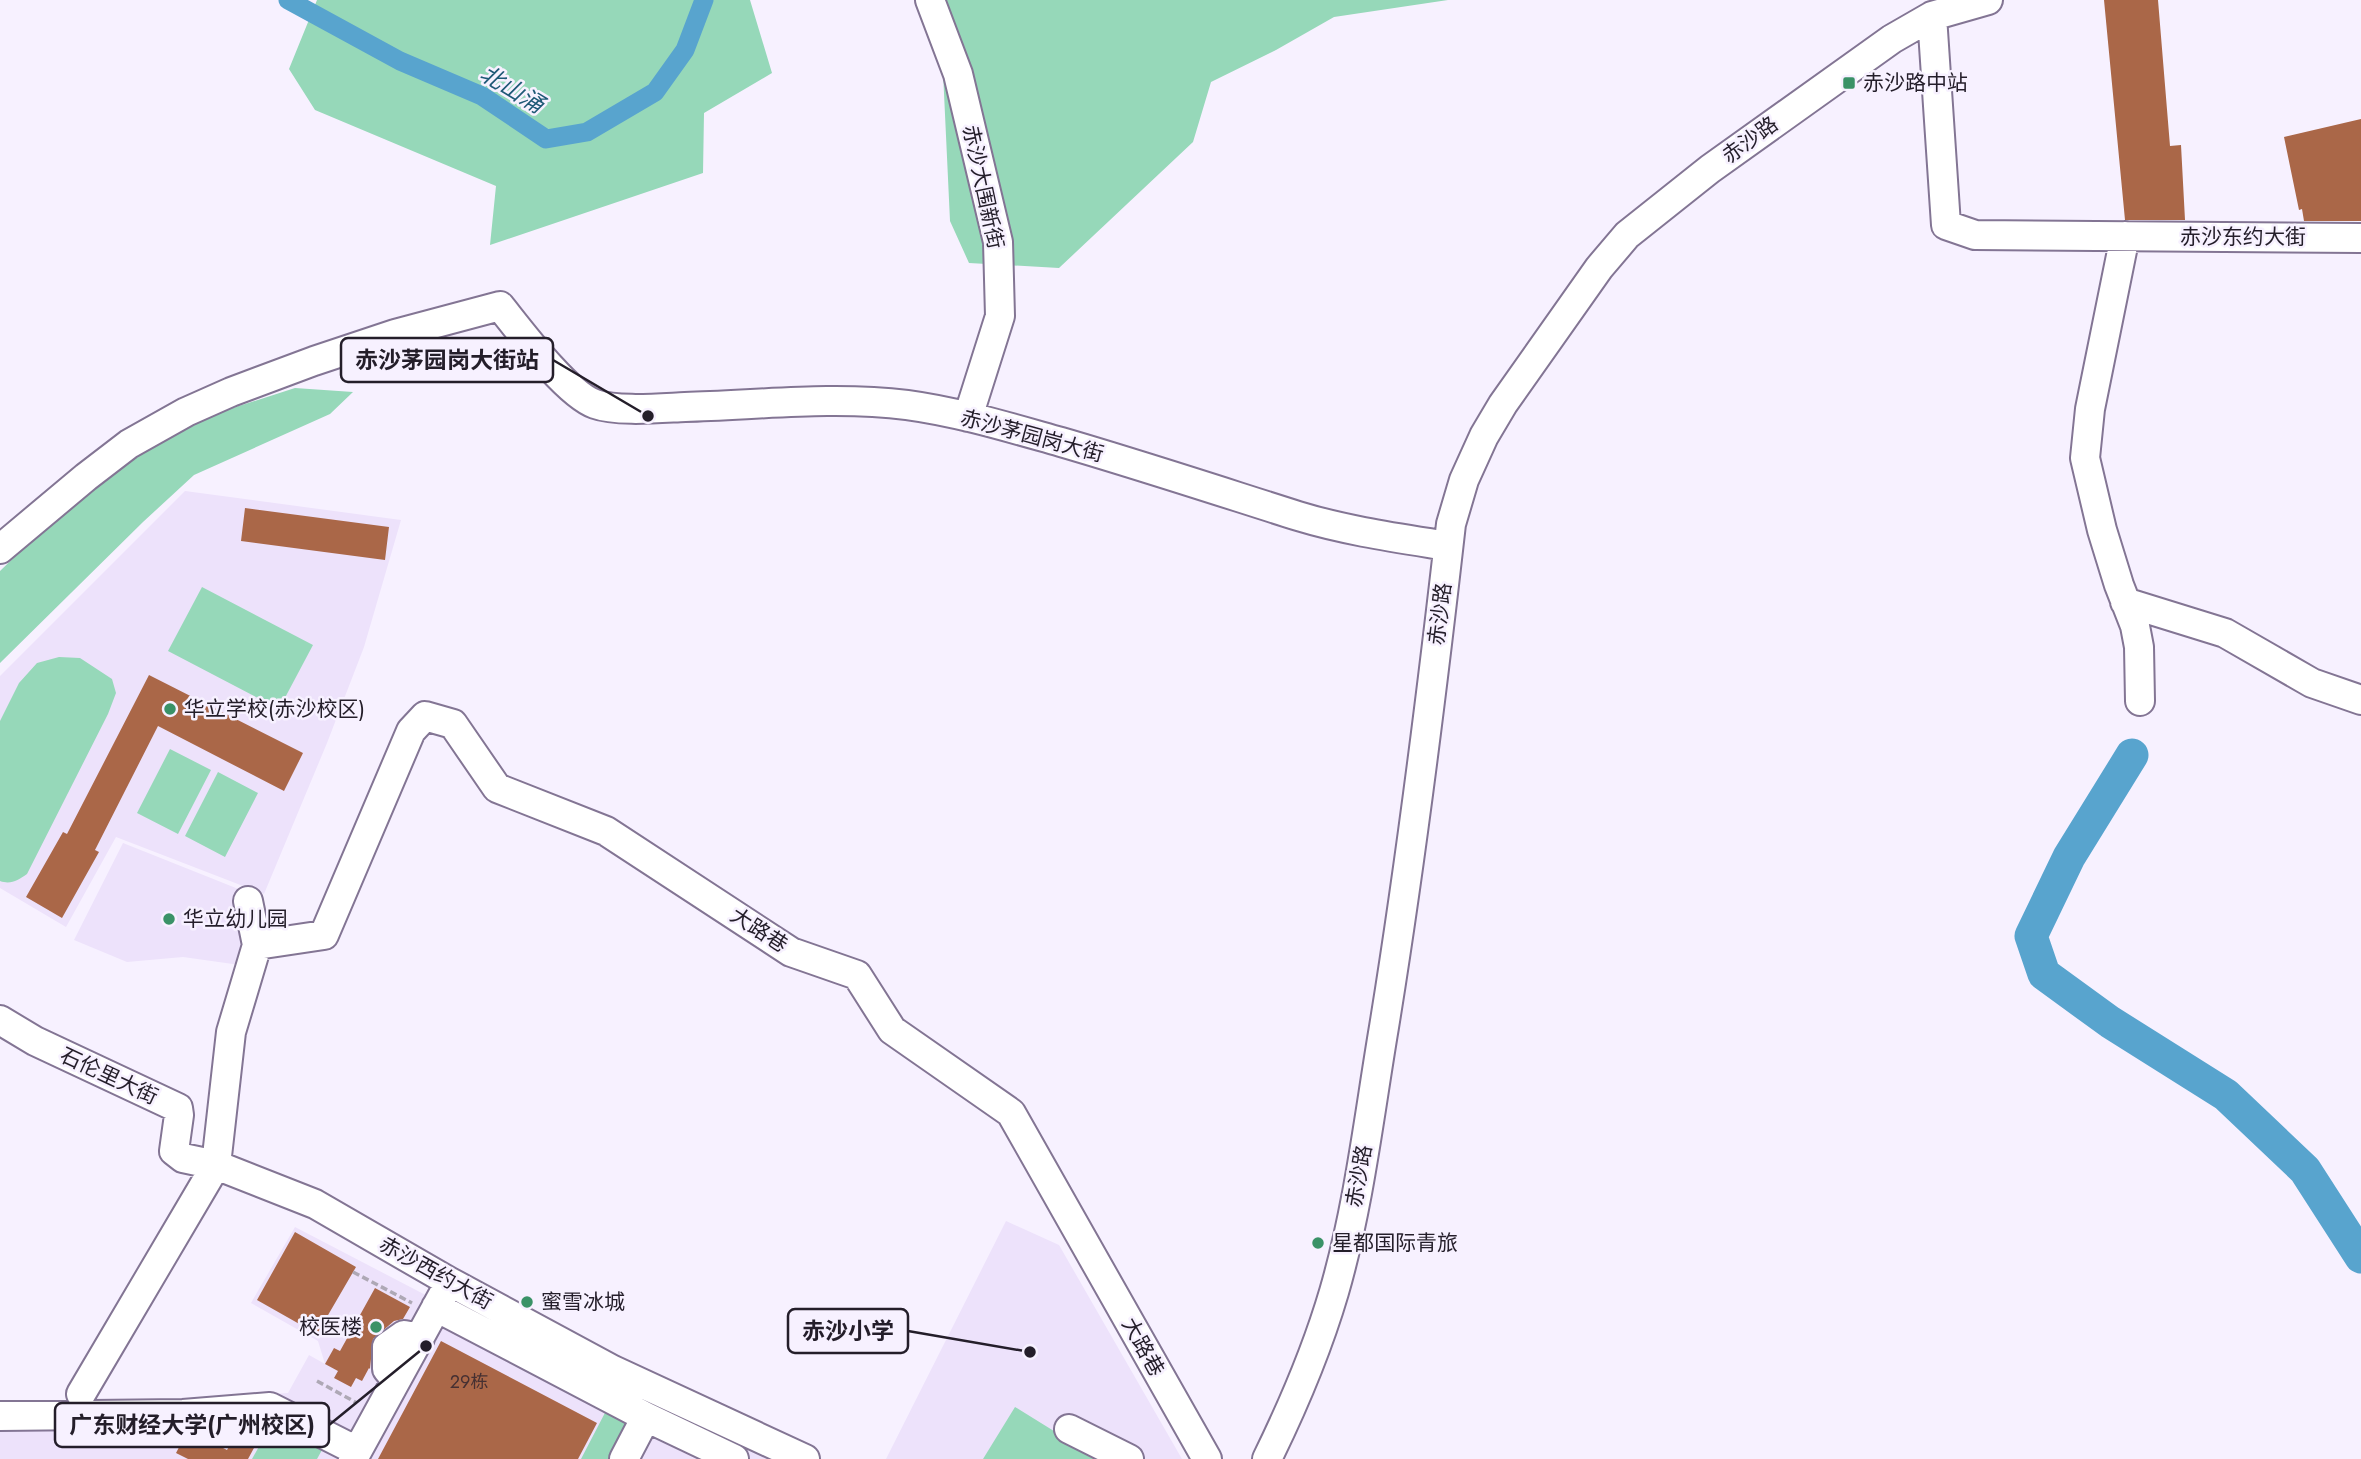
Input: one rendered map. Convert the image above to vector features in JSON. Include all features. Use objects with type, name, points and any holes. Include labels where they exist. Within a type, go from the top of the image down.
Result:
[{"type":"street","name":"赤沙大围新街","points":[[930,0],[958,74],[998,242],[1000,316],[968,418]]},
{"type":"street","name":"赤沙路","points":[[1267,1459],[1284,1425],[1334,1293],[1357,1191],[1395,959],[1451,524],[1464,480],[1484,436],[1563,318],[1626,235],[1796,106],[1892,39],[1932,16],[1988,0]]},
{"type":"street","name":"赤沙东约大街","points":[[1932,16],[1946,225],[1975,235],[2361,238]]},
{"type":"street","points":[[2125,236],[2090,410],[2085,458],[2102,530],[2135,625],[2139,647],[2140,701]]},
{"type":"street","name":"赤沙茅园岗大街","points":[[0,549],[129,444],[186,411],[263,379],[349,349],[500,306],[573,389],[587,400],[604,406],[651,408],[872,402],[908,405],[968,418],[1159,471],[1325,523],[1448,546]]},
{"type":"street","points":[[2125,602],[2225,633],[2312,683],[2361,700]]},
{"type":"street","name":"大路巷","points":[[257,945],[324,935],[411,730],[425,716],[453,724],[497,788],[606,831],[791,952],[857,975],[892,1030],[1011,1113],[1206,1459]]},
{"type":"street","points":[[81,1394],[216,1166],[231,1031],[257,945],[248,901]]},
{"type":"street","name":"石伦里大街","points":[[0,1020],[36,1041],[178,1108],[174,1151],[183,1158],[216,1166]]},
{"type":"street","name":"赤沙西约大街","points":[[216,1166],[315,1203],[450,1282],[613,1370],[805,1459]]},
{"type":"street","points":[[0,1416],[183,1413],[270,1407],[355,1455],[450,1282]]},
{"type":"street","points":[[429,1320],[734,1459]]},
{"type":"street","points":[[624,1459],[646,1417]]},
{"type":"street","points":[[1069,1429],[1129,1459]]},
{"type":"path","points":[[353,1272],[429,1320]]},
{"type":"path","points":[[317,1381],[377,1413]]},
{"type":"shaded area","name":"华立学校(赤沙校区)","points":[[185,491],[401,520],[364,647],[264,894],[116,837],[66,927],[0,888],[0,676]]},
{"type":"shaded area","name":"华立幼儿园","points":[[123,843],[261,898],[240,965],[183,957],[127,962],[74,940]]},
{"type":"shaded area","points":[[1006,1221],[1059,1245],[1182,1459],[886,1459]]},
{"type":"shaded area","points":[[295,1227],[439,1302],[770,1459],[0,1459],[0,1408],[79,1406],[288,1393],[309,1355],[325,1364],[318,1341],[251,1303]]},
{"type":"green space","points":[[317,0],[750,0],[772,73],[704,113],[703,173],[490,245],[496,186],[315,110],[289,69]]},
{"type":"green space","points":[[937,0],[1448,0],[1334,17],[1211,82],[1193,142],[1059,268],[969,263],[950,221],[940,8]]},
{"type":"green space","points":[[295,388],[353,392],[330,414],[194,475],[0,663],[0,571],[32,540],[164,434],[192,421]]},
{"type":"green space","points":[[202,587],[313,645],[279,709],[168,651]]},
{"type":"green space","points":[[59,657],[80,658],[112,679],[116,693],[27,874],[14,881],[0,881],[0,721],[19,683],[37,663]]},
{"type":"green space","points":[[170,749],[211,770],[178,834],[137,813]]},
{"type":"green space","points":[[218,772],[258,793],[225,857],[185,836]]},
{"type":"green space","points":[[608,1407],[638,1422],[618,1459],[581,1459]]},
{"type":"green space","points":[[1015,1407],[1099,1459],[983,1459]]},
{"type":"green space","points":[[272,1423],[322,1450],[317,1459],[252,1459]]},
{"type":"building","points":[[2104,0],[2158,0],[2170,146],[2181,145],[2185,220],[2125,220]]},
{"type":"building","points":[[2361,119],[2361,221],[2304,221],[2302,209],[2299,210],[2284,137]]},
{"type":"building","points":[[245,508],[389,527],[385,560],[241,541]]},
{"type":"building","points":[[149,675],[303,753],[284,791],[158,726],[95,850],[99,852],[62,918],[26,897],[63,832],[67,834]]},
{"type":"building","points":[[295,1232],[356,1267],[317,1334],[257,1300]]},
{"type":"building","name":"校医楼","points":[[375,1288],[410,1307],[403,1319],[394,1321],[373,1339],[370,1369],[362,1381],[356,1378],[351,1387],[334,1378],[338,1371],[325,1364],[334,1348],[340,1351]]},
{"type":"building","points":[[441,1341],[597,1423],[578,1459],[378,1459]]},
{"type":"building","points":[[267,1424],[248,1459],[188,1459],[176,1453],[188,1430],[227,1450],[240,1426]]},
{"type":"waterway","name":"北山涌","points":[[288,0],[400,61],[482,96],[546,139],[587,132],[655,92],[685,50],[704,0]]},
{"type":"waterway","points":[[2132,755],[2069,857],[2031,936],[2044,974],[2110,1022],[2226,1095],[2305,1170],[2361,1257]]},
{"type":"place","name":"赤沙路中站","points":[[1849,83]]},
{"type":"place","name":"赤沙茅园岗大街站","points":[[648,416]]},
{"type":"place","name":"华立学校(赤沙校区)","points":[[170,709]]},
{"type":"place","name":"华立幼儿园","points":[[169,919]]},
{"type":"place","name":"星都国际青旅","points":[[1318,1243]]},
{"type":"place","name":"蜜雪冰城","points":[[527,1302]]},
{"type":"place","name":"校医楼","points":[[376,1327]]},
{"type":"place","name":"广东财经大学(广州校区)","points":[[426,1346]]},
{"type":"place","name":"赤沙小学","points":[[1030,1352]]}]
